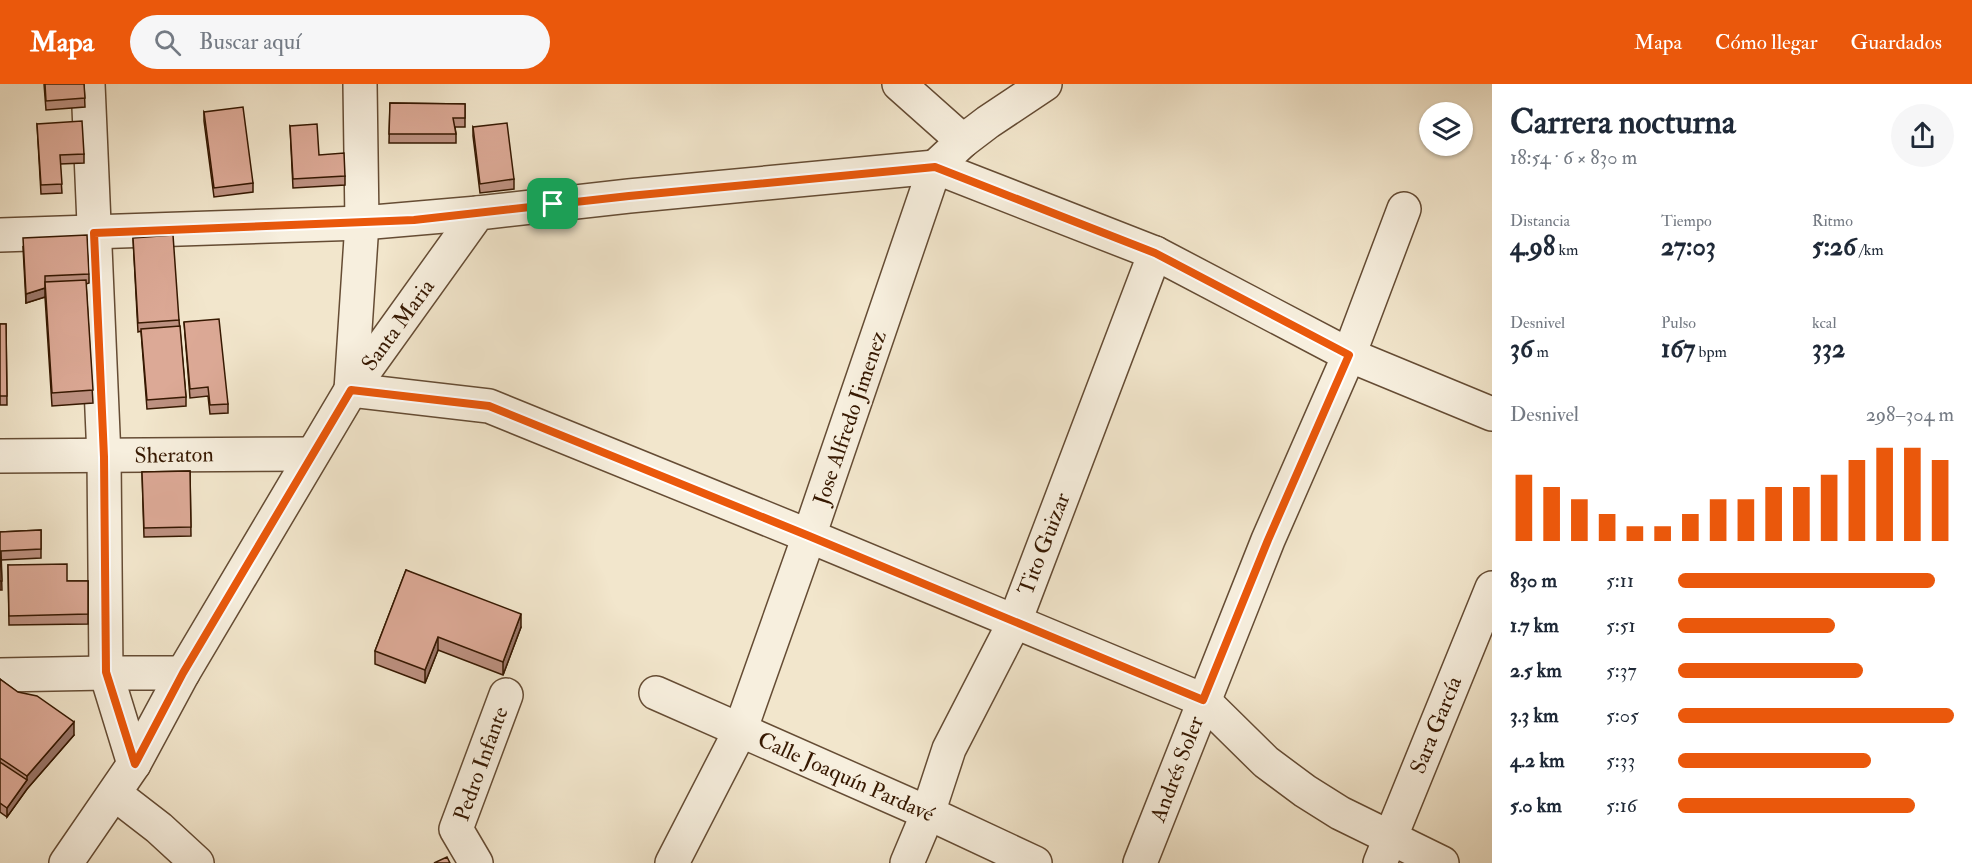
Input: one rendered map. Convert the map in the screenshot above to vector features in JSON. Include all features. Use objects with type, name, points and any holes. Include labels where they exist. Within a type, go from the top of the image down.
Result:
[{"type":"street","points":[[88,84],[104,457],[106,672],[135,764]]},
{"type":"street","points":[[360,84],[362,223],[351,390],[489,406],[1203,700],[1266,762],[1340,813],[1385,850],[1442,863]]},
{"type":"street","points":[[899,84],[963,141]]},
{"type":"street","points":[[935,167],[963,141],[1045,84]]},
{"type":"street","points":[[0,235],[362,223],[935,167],[1155,253],[1349,355],[1492,414]]},
{"type":"street","name":"Jose Alfredo Jimenez","points":[[672,863],[740,731],[935,167]]},
{"type":"street","name":"Andrés Soler","points":[[1140,863],[1268,540],[1349,355],[1404,209]]},
{"type":"street","name":"Santa Maria","points":[[66,863],[135,764],[183,673],[351,390],[478,213]]},
{"type":"street","name":"Tito Guizar","points":[[907,863],[928,813],[949,749],[1015,621],[1155,253]]},
{"type":"street","name":"Sheraton","points":[[0,456],[312,454]]},
{"type":"street","name":"Sara García","points":[[1385,850],[1492,588]]},
{"type":"street","points":[[0,675],[106,672],[183,673]]},
{"type":"street","name":"Calle Joaquín Pardavé","points":[[656,693],[928,813],[1035,863]]},
{"type":"street","name":"Pedro Infante","points":[[476,863],[456,829],[506,695]]},
{"type":"street","points":[[115,794],[159,828],[198,863]]},
{"type":"building","points":[[45,84],[84,84],[85,98],[46,101]]},
{"type":"building","points":[[390,103],[465,104],[465,118],[453,118],[456,134],[389,134]]},
{"type":"building","points":[[243,107],[253,183],[214,188],[204,112]]},
{"type":"building","points":[[82,121],[84,154],[60,155],[62,184],[41,185],[37,124]]},
{"type":"building","points":[[507,123],[514,179],[480,184],[473,127]]},
{"type":"building","points":[[317,124],[319,155],[344,153],[345,176],[293,179],[290,126]]},
{"type":"building","points":[[87,235],[89,274],[45,276],[45,288],[26,294],[23,238]]},
{"type":"building","points":[[173,235],[179,320],[138,323],[133,238]]},
{"type":"building","points":[[86,280],[93,390],[52,393],[45,282]]},
{"type":"building","points":[[219,319],[228,404],[210,405],[208,387],[190,389],[184,322]]},
{"type":"building","points":[[0,324],[6,324],[7,396],[0,396]]},
{"type":"building","points":[[180,326],[186,397],[147,400],[141,329]]},
{"type":"building","points":[[190,471],[191,527],[144,528],[142,472]]},
{"type":"building","points":[[41,530],[41,549],[1,551],[2,581],[0,581],[0,532]]},
{"type":"building","points":[[67,564],[67,581],[88,581],[88,614],[9,616],[8,565]]},
{"type":"building","points":[[406,570],[521,614],[503,662],[438,637],[425,670],[375,651]]},
{"type":"building","points":[[0,679],[18,692],[37,696],[74,722],[27,776],[0,758]]},
{"type":"building","points":[[0,762],[27,780],[7,808],[0,803]]},
{"type":"building","points":[[447,857],[450,863],[434,863]]},
{"type":"route","points":[[935,167],[1155,253],[1349,355],[1268,540],[1203,700],[489,406],[351,390],[183,673],[135,764],[106,672],[104,457],[94,233],[414,220],[553,204],[935,167]]}]
